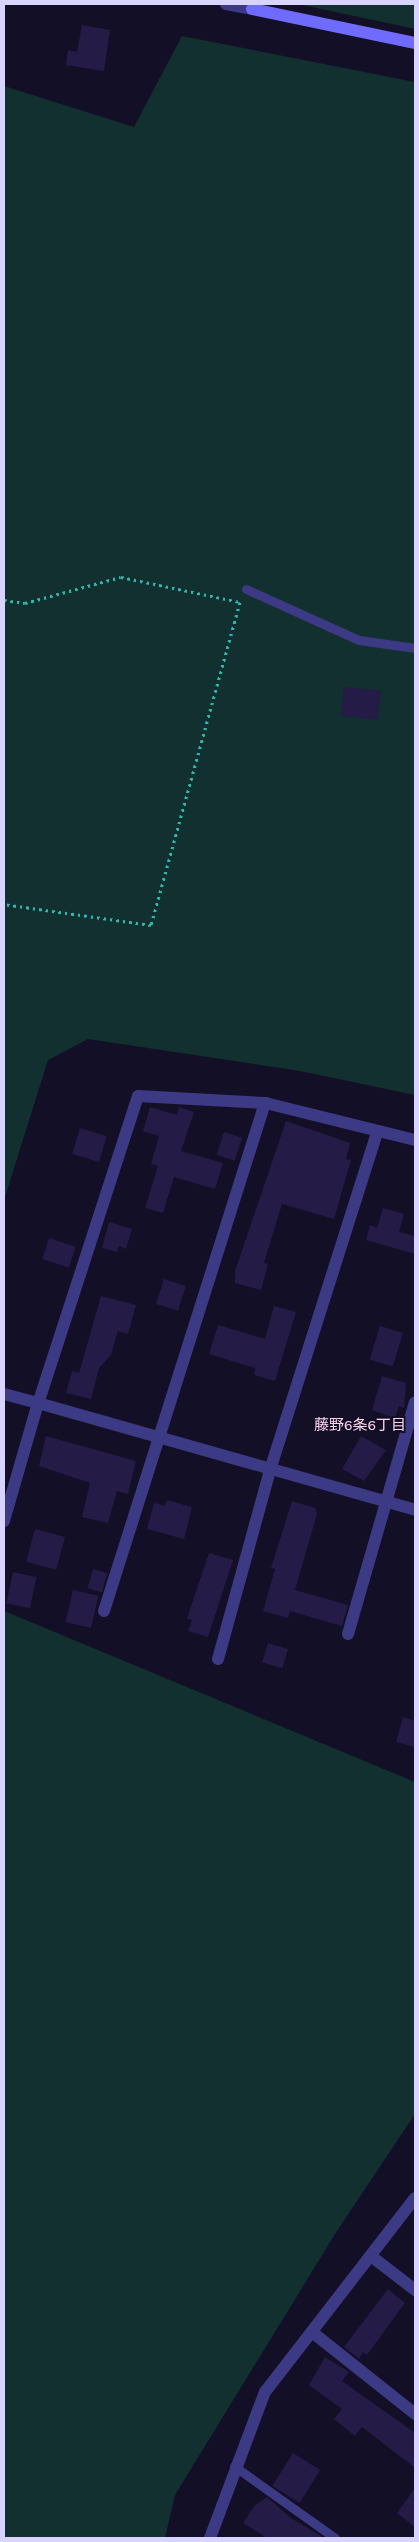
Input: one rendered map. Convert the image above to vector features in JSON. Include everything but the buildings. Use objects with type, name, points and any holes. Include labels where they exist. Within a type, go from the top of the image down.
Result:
[{"type":"street","points":[[226,4],[415,43]]},
{"type":"street","points":[[4,1521],[38,1403],[138,1096],[265,1104],[415,1140]]},
{"type":"street","points":[[104,1612],[156,1438],[265,1104]]},
{"type":"street","points":[[218,1659],[270,1470],[377,1132]]},
{"type":"street","points":[[4,1394],[415,1510]]},
{"type":"street","points":[[348,1634],[415,1402]]},
{"type":"street","points":[[210,2538],[234,2466],[265,2392],[415,2198]]},
{"type":"street","points":[[371,2256],[415,2290]]},
{"type":"street","points":[[312,2332],[415,2414]]},
{"type":"lane","points":[[246,589],[359,640],[415,648]]},
{"type":"lane","points":[[234,2466],[335,2538]]},
{"type":"path","points":[[4,600],[25,602],[121,577],[240,602],[151,925],[4,904]]},
{"type":"green space","points":[[298,4],[415,4],[415,29]]},
{"type":"green space","points":[[182,36],[415,82],[415,1095],[300,1071],[88,1039],[48,1060],[4,1200],[4,86],[134,127]]},
{"type":"green space","points":[[4,1611],[415,1782],[415,2114],[335,2234],[175,2495],[165,2538],[4,2538]]},
{"type":"district","name":"藤野6条6丁目","points":[[360,1426]]}]
